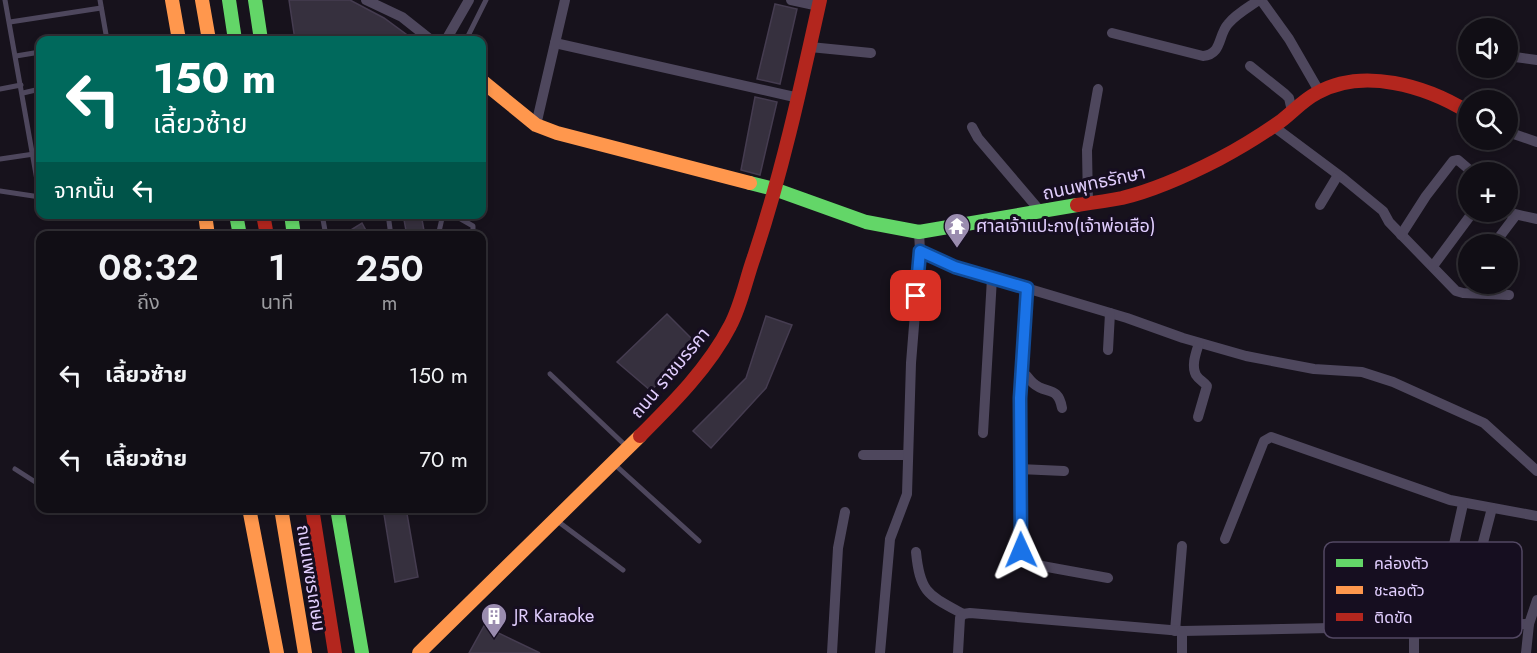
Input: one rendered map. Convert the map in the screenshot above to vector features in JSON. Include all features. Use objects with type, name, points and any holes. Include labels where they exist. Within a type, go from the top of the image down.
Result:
[{"type":"main road","points":[[172,0],[178,36]]},
{"type":"main road","points":[[202,0],[208,36]]},
{"type":"main road","points":[[229,0],[235,36]]},
{"type":"main road","points":[[255,0],[260,36]]},
{"type":"main road","name":"ถนน ราชมรรคา","points":[[424,651],[665,411],[713,354],[731,326],[743,294],[799,98],[819,3]]},
{"type":"main road","points":[[200,36],[199,29],[205,19]]},
{"type":"main road","name":"ถนนพุทธรักษา","points":[[536,125],[592,143],[774,189],[866,222],[919,232],[1088,204],[1143,192],[1193,173],[1273,126],[1319,91],[1337,86],[1384,83],[1408,86],[1446,99],[1458,106]]},
{"type":"main road","points":[[486,84],[536,125]]},
{"type":"main road","points":[[250,513],[276,653]]},
{"type":"main road","name":"ถนนเพชรเกษม","points":[[282,513],[306,653]]},
{"type":"main road","name":"ถนนเพชรเกษม","points":[[313,513],[335,653]]},
{"type":"main road","points":[[338,513],[362,653]]},
{"type":"street","points":[[366,0],[402,17],[426,36]]},
{"type":"street","points":[[448,36],[469,0]]},
{"type":"street","points":[[536,125],[565,0]]},
{"type":"street","points":[[791,0],[819,3]]},
{"type":"street","points":[[1112,33],[1210,56],[1215,52],[1227,25],[1260,0],[1289,39],[1319,91]]},
{"type":"street","points":[[555,43],[799,98]]},
{"type":"street","points":[[810,47],[871,53]]},
{"type":"street","points":[[1518,57],[1537,60]]},
{"type":"street","points":[[1250,66],[1289,98],[1292,111]]},
{"type":"street","points":[[1088,204],[1087,150],[1098,89]]},
{"type":"street","points":[[1273,126],[1383,211],[1389,222],[1456,291],[1509,295]]},
{"type":"street","points":[[972,127],[978,138],[1041,212]]},
{"type":"street","points":[[1518,135],[1537,141]]},
{"type":"street","points":[[1401,235],[1426,196],[1453,161],[1460,162]]},
{"type":"street","points":[[1320,205],[1338,175]]},
{"type":"street","points":[[1518,215],[1537,219]]},
{"type":"street","points":[[1433,266],[1466,222]]},
{"type":"street","points":[[880,653],[890,539],[907,494],[911,363],[920,251],[919,232]]},
{"type":"street","points":[[920,251],[955,267],[1110,313],[1199,343],[1246,356],[1314,369],[1362,372],[1393,382],[1484,423],[1537,471]]},
{"type":"street","points":[[984,433],[992,278]]},
{"type":"street","points":[[1027,288],[1019,470],[1023,558],[1031,564],[1108,578]]},
{"type":"street","points":[[1108,350],[1110,313]]},
{"type":"street","points":[[1198,417],[1207,386],[1195,374],[1195,356],[1199,343]]},
{"type":"street","points":[[1022,373],[1036,385],[1055,393],[1062,408]]},
{"type":"street","points":[[1224,540],[1264,441],[1271,437],[1463,504],[1537,516]]},
{"type":"street","points":[[864,455],[908,455]]},
{"type":"street","points":[[1019,470],[1064,471]]},
{"type":"street","points":[[1454,542],[1463,504]]},
{"type":"street","points":[[1483,542],[1492,508]]},
{"type":"street","points":[[832,653],[838,548],[845,512]]},
{"type":"street","points":[[1182,546],[1178,631],[1182,653]]},
{"type":"street","points":[[916,552],[921,582],[940,602],[963,614],[1178,631],[1324,628]]},
{"type":"street","points":[[1526,653],[1529,624],[1537,600]]},
{"type":"street","points":[[958,653],[958,624],[963,614]]},
{"type":"street","points":[[1522,624],[1529,624]]},
{"type":"lane","points":[[5,0],[36,162]]},
{"type":"lane","points":[[100,0],[106,36]]},
{"type":"lane","points":[[468,36],[486,0]]},
{"type":"lane","points":[[10,22],[101,8]]},
{"type":"lane","points":[[16,56],[36,53]]},
{"type":"lane","points":[[0,89],[21,85]]},
{"type":"lane","points":[[22,93],[36,90]]},
{"type":"lane","points":[[32,141],[36,140]]},
{"type":"lane","points":[[0,159],[34,154]]},
{"type":"lane","points":[[0,191],[36,196]]},
{"type":"lane","points":[[461,219],[473,226],[473,231]]},
{"type":"lane","points":[[550,374],[627,447]]},
{"type":"lane","points":[[612,462],[699,542]]},
{"type":"lane","points":[[15,469],[36,482]]},
{"type":"lane","points":[[554,519],[623,570]]},
{"type":"building","points":[[289,0],[350,0],[384,18],[409,36],[294,36]]},
{"type":"building","points":[[775,4],[797,9],[780,84],[757,79]]},
{"type":"building","points":[[755,97],[777,102],[760,175],[741,170]]},
{"type":"building","points":[[404,219],[422,219],[424,231],[406,231]]},
{"type":"building","points":[[362,223],[366,231],[349,231]]},
{"type":"building","points":[[667,314],[694,341],[651,391],[617,362]]},
{"type":"building","points":[[766,316],[792,325],[766,388],[711,448],[693,431],[746,378]]},
{"type":"building","points":[[384,513],[407,513],[418,577],[395,582]]},
{"type":"building","name":"JR Karaoke","points":[[484,626],[540,653],[469,653]]},
{"type":"traffic: fast","points":[[229,0],[234,36]]},
{"type":"traffic: fast","points":[[255,0],[260,36]]},
{"type":"traffic: fast","points":[[750,183],[774,189],[866,222],[919,232],[1077,205]]},
{"type":"traffic: fast","points":[[237,219],[239,231]]},
{"type":"traffic: fast","points":[[292,219],[293,231]]},
{"type":"traffic: fast","points":[[338,513],[362,653]]},
{"type":"traffic: slow","points":[[172,0],[178,36]]},
{"type":"traffic: slow","points":[[202,0],[208,36]]},
{"type":"traffic: slow","points":[[486,84],[536,125],[557,133],[750,183]]},
{"type":"traffic: slow","points":[[206,219],[207,231]]},
{"type":"traffic: slow","points":[[419,653],[640,436]]},
{"type":"traffic: slow","points":[[250,513],[277,653]]},
{"type":"traffic: slow","points":[[282,513],[305,653]]},
{"type":"traffic: jam","points":[[640,436],[701,370],[734,318],[782,161],[820,0]]},
{"type":"traffic: jam","points":[[1077,205],[1134,195],[1195,171],[1250,141],[1281,121],[1312,96],[1335,85],[1354,81],[1394,83],[1433,94],[1458,107]]},
{"type":"traffic: jam","points":[[264,219],[266,231]]},
{"type":"traffic: jam","points":[[313,513],[335,653]]},
{"type":"place","name":"ศาลเจ้าแปะกง(เจ้าพ่อเสือ)","points":[[957,249]]},
{"type":"place","name":"JR Karaoke","points":[[494,639]]},
{"type":"route","points":[[916,296],[920,251],[955,267],[1027,288],[1020,398],[1021,550]]}]
